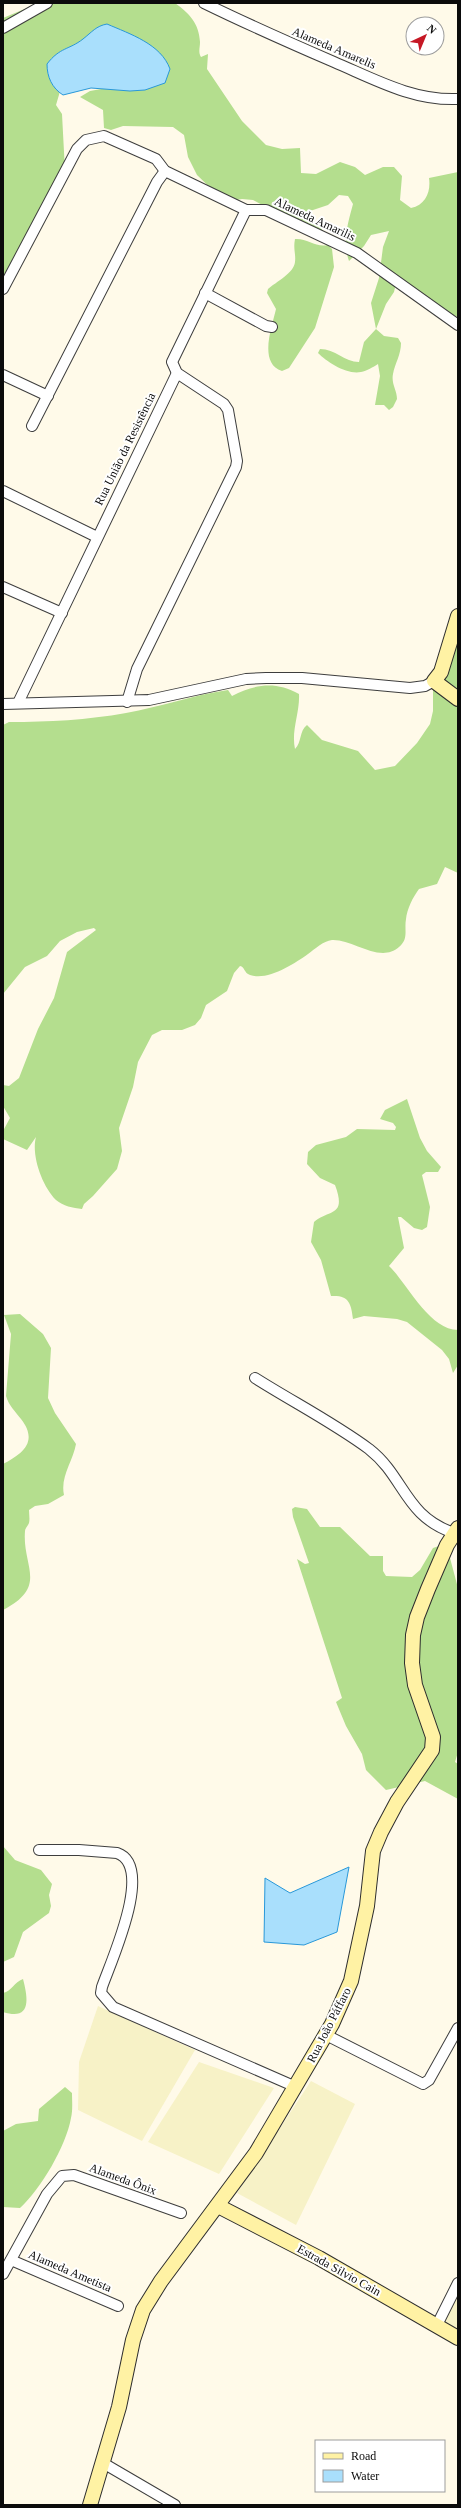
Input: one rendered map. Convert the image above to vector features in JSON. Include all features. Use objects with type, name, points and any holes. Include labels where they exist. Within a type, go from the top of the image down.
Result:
[{"type":"street","points":[[3,28],[47,3]]},
{"type":"street","name":"Alameda Amarelis","points":[[204,3],[254,28],[403,91],[433,99],[458,99]]},
{"type":"street","name":"Alameda Amarilis","points":[[3,288],[77,149],[86,140],[104,136],[156,159],[165,171],[246,210],[266,210],[357,253],[458,325]]},
{"type":"street","points":[[32,426],[165,171]]},
{"type":"street","points":[[127,702],[137,669],[237,462],[228,410],[224,404],[177,373],[172,362],[174,355],[246,210]]},
{"type":"street","points":[[205,293],[266,326],[272,327]]},
{"type":"street","name":"Rua União da Resistência","points":[[18,703],[177,373]]},
{"type":"street","points":[[3,375],[48,396]]},
{"type":"street","points":[[3,492],[97,537]]},
{"type":"street","points":[[3,587],[62,613]]},
{"type":"street","points":[[3,704],[127,702],[149,700],[246,679],[266,678],[410,688],[425,686],[434,681],[444,665],[458,616]]},
{"type":"street","points":[[434,681],[458,699]]},
{"type":"street","points":[[255,1378],[370,1450],[388,1471],[418,1513],[453,1535]]},
{"type":"street","name":"Rua João Páffaro","points":[[90,2505],[120,2407],[133,2340],[143,2310],[161,2281],[256,2153],[326,2035],[343,2002],[353,1973],[367,1906],[373,1851],[397,1802],[432,1750],[433,1737],[415,1685],[412,1663],[413,1635],[416,1617],[453,1535]]},
{"type":"street","points":[[39,1850],[78,1850],[117,1853],[123,1855],[130,1865],[133,1879],[131,1899],[102,1987],[101,1993],[107,2002],[296,2087]]},
{"type":"street","points":[[326,2035],[423,2084],[430,2080],[458,2028]]},
{"type":"street","name":"Alameda Ônix","points":[[11,2260],[47,2194],[57,2179],[66,2175],[74,2175],[181,2213]]},
{"type":"street","name":"Estrada Silvio Cain","points":[[218,2206],[319,2258],[458,2338]]},
{"type":"street","points":[[3,2274],[11,2260]]},
{"type":"street","name":"Alameda Ametista","points":[[11,2260],[118,2306]]},
{"type":"street","points":[[437,2325],[458,2283]]},
{"type":"street","points":[[103,2463],[175,2505]]},
{"type":"shaded area","points":[[98,2006],[195,2050],[142,2141],[78,2110],[79,2062]]},
{"type":"shaded area","points":[[199,2062],[274,2088],[219,2174],[148,2142]]},
{"type":"shaded area","points":[[311,2081],[355,2104],[296,2225],[237,2193]]},
{"type":"shaded area","points":[[458,2295],[458,2329],[444,2322]]},
{"type":"green space","points":[[39,3],[175,3],[189,15],[198,29],[200,55],[201,57],[208,54],[207,69],[242,121],[266,145],[282,149],[300,148],[301,173],[316,174],[340,162],[355,167],[365,175],[383,167],[394,167],[402,176],[400,200],[411,208],[424,201],[429,188],[429,178],[458,172],[458,317],[435,307],[396,283],[394,292],[386,304],[376,329],[371,303],[379,278],[383,247],[389,231],[371,235],[364,246],[349,261],[346,239],[353,204],[348,196],[339,195],[328,205],[310,211],[311,217],[326,234],[294,222],[253,200],[242,199],[225,202],[197,175],[188,157],[184,135],[173,127],[123,126],[111,130],[104,128],[103,110],[80,97],[90,91],[146,81],[61,88],[56,105],[62,114],[65,171],[3,286],[3,18]]},
{"type":"green space","points":[[295,239],[324,246],[328,245],[332,249],[334,267],[315,328],[289,368],[282,371],[275,367],[270,360],[268,353],[268,344],[276,309],[267,293],[268,289],[288,274],[294,266]]},
{"type":"green space","points":[[376,329],[384,336],[398,338],[401,343],[393,378],[397,399],[393,407],[389,410],[384,405],[375,405],[380,376],[378,364],[363,371],[350,372],[332,364],[318,353],[320,349],[330,351],[349,360],[359,362],[364,342]]},
{"type":"green space","points":[[458,614],[458,873],[445,867],[437,884],[419,889],[408,911],[404,941],[392,952],[375,952],[349,943],[332,940],[322,944],[296,962],[273,974],[265,976],[250,975],[240,966],[234,973],[227,991],[206,1005],[201,1018],[195,1025],[182,1030],[162,1030],[152,1035],[138,1062],[133,1087],[119,1128],[122,1151],[117,1169],[84,1204],[82,1209],[62,1204],[56,1200],[46,1187],[36,1161],[36,1137],[27,1150],[3,1139],[3,1131],[10,1118],[3,1106],[3,1085],[9,1086],[19,1078],[38,1029],[54,998],[67,952],[96,930],[94,928],[77,932],[60,941],[47,956],[25,967],[3,994],[3,725],[9,722],[39,722],[111,715],[215,692],[228,690],[232,696],[257,687],[274,686],[282,687],[299,694],[294,735],[295,749],[299,743],[304,727],[307,725],[322,740],[358,751],[375,770],[395,766],[417,743],[430,724],[433,711],[433,673],[450,628]]},
{"type":"green space","points":[[407,1099],[420,1138],[427,1151],[441,1167],[438,1172],[426,1172],[422,1175],[430,1207],[427,1227],[422,1230],[414,1228],[401,1217],[398,1217],[404,1248],[389,1266],[428,1314],[447,1328],[458,1330],[458,1365],[453,1373],[449,1359],[442,1350],[407,1322],[397,1319],[364,1316],[353,1319],[348,1301],[342,1297],[331,1296],[321,1260],[311,1242],[314,1222],[335,1211],[339,1202],[335,1185],[320,1178],[307,1164],[308,1152],[316,1145],[346,1137],[357,1129],[395,1130],[396,1127],[393,1123],[380,1119],[385,1110]]},
{"type":"green space","points":[[20,1314],[43,1334],[51,1348],[48,1398],[55,1413],[76,1444],[65,1475],[63,1488],[64,1495],[48,1504],[35,1506],[29,1510],[29,1523],[25,1529],[25,1544],[30,1575],[29,1584],[25,1593],[17,1601],[3,1610],[3,1464],[22,1451],[28,1441],[26,1427],[10,1406],[6,1396],[11,1334],[4,1315]]},
{"type":"green space","points":[[295,1507],[307,1509],[320,1527],[340,1527],[370,1556],[383,1556],[383,1571],[386,1576],[412,1577],[420,1570],[433,1548],[439,1546],[450,1558],[458,1588],[458,1752],[455,1762],[458,1764],[458,1799],[425,1781],[386,1790],[366,1770],[362,1754],[346,1726],[336,1702],[342,1698],[297,1559],[305,1564],[309,1563],[293,1517],[292,1509]]},
{"type":"green space","points":[[3,1846],[15,1860],[41,1870],[52,1884],[49,1895],[51,1906],[49,1913],[23,1932],[14,1957],[3,1962]]},
{"type":"green space","points":[[23,1979],[27,2000],[23,2011],[12,2014],[3,2012],[3,1993]]},
{"type":"green space","points":[[65,2087],[72,2093],[72,2112],[64,2141],[52,2166],[36,2190],[20,2208],[3,2207],[3,2131],[16,2124],[38,2121],[39,2109]]},
{"type":"water","points":[[107,24],[135,36],[152,46],[160,53],[166,60],[170,69],[165,83],[145,90],[130,91],[91,88],[63,95],[53,86],[48,73],[47,64],[56,54],[78,43],[97,28]]},
{"type":"water","points":[[349,1867],[337,1932],[304,1945],[264,1942],[265,1878],[290,1893]]}]
